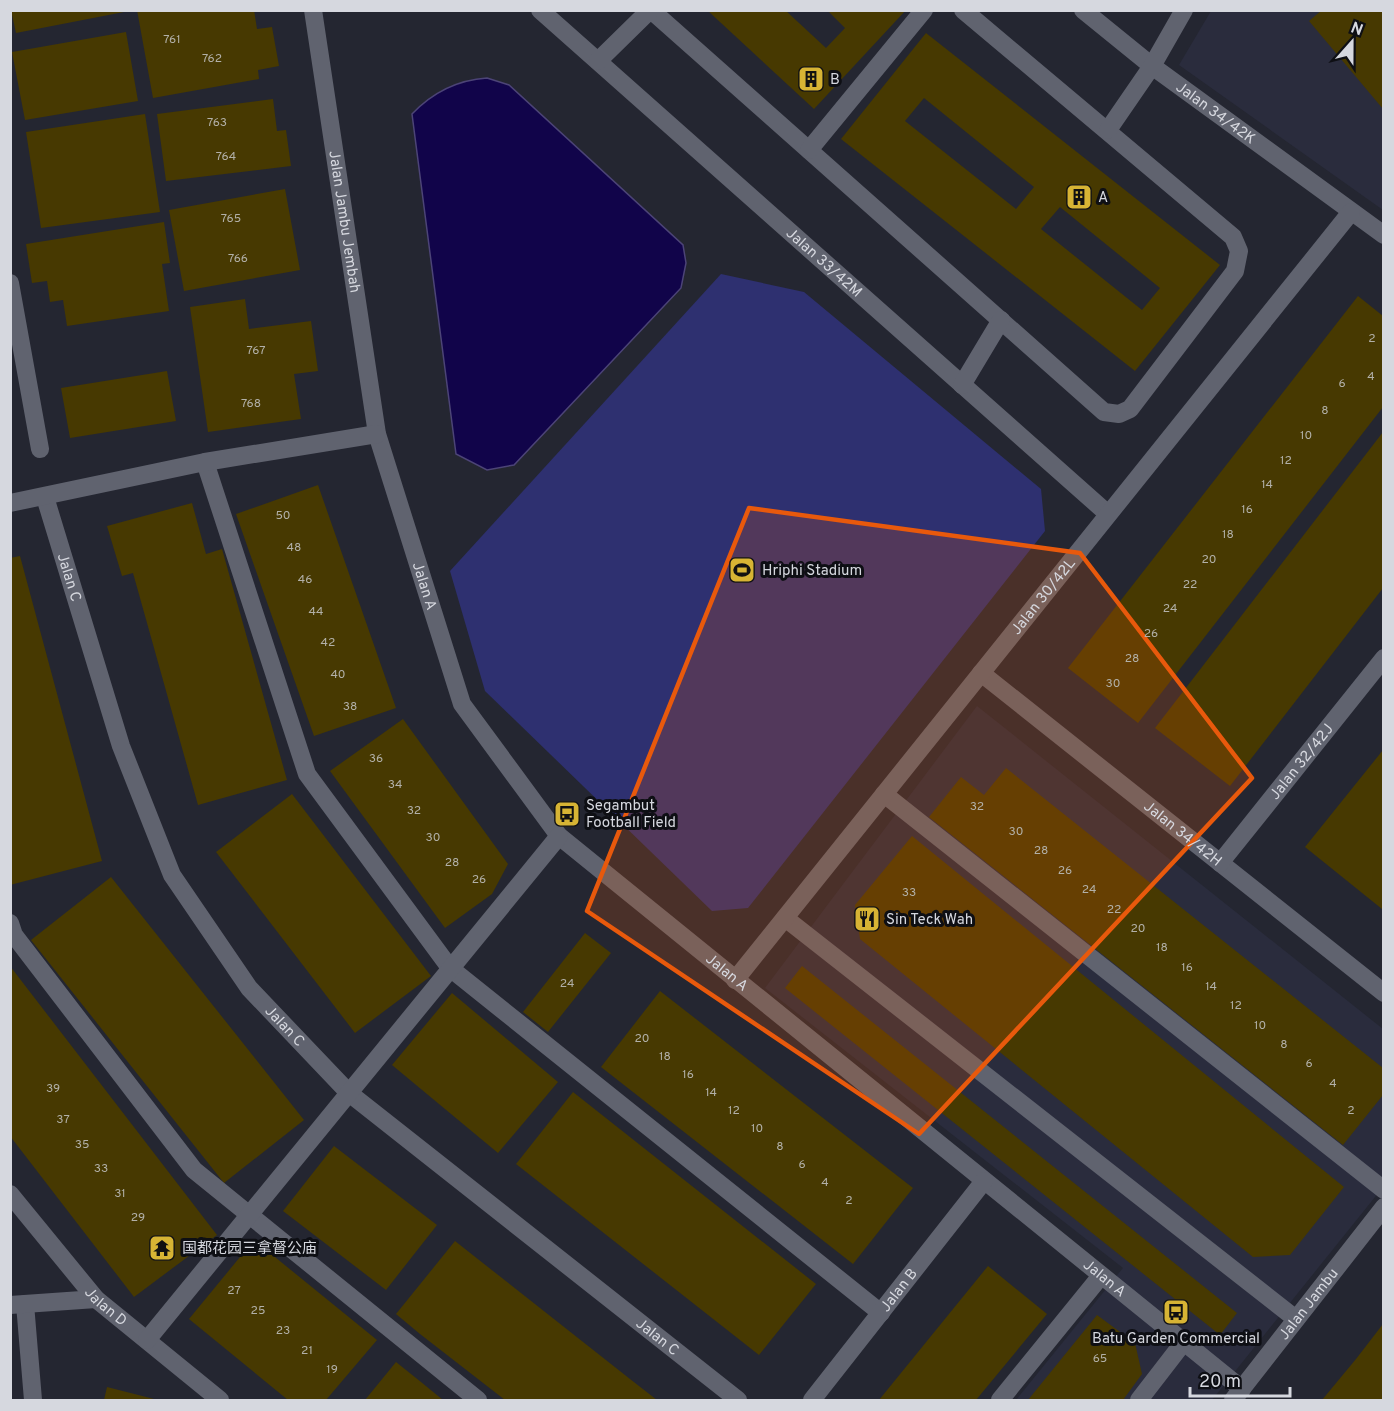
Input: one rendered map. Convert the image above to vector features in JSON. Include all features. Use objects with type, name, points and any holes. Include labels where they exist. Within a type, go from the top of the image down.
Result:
[{"type":"street","name":"Jalan Jambu Jembah","points":[[313,10],[377,434]]},
{"type":"street","name":"Jalan 33/42M","points":[[540,10],[1108,514]]},
{"type":"street","points":[[598,62],[651,10],[1104,412],[1119,414],[1130,409],[1235,271],[1239,251],[1233,237],[963,10]]},
{"type":"street","points":[[809,150],[924,10]]},
{"type":"street","name":"Jalan 34/42K","points":[[1083,10],[1152,66],[1383,235]]},
{"type":"street","points":[[1108,130],[1152,66],[1184,10]]},
{"type":"street","name":"Jalan 30/42L","points":[[735,980],[1351,212]]},
{"type":"street","points":[[10,283],[40,449]]},
{"type":"street","points":[[962,385],[1001,320]]},
{"type":"street","points":[[10,503],[204,462],[377,434]]},
{"type":"street","name":"Jalan A","points":[[377,434],[462,704],[559,836],[1182,1343],[1237,1395]]},
{"type":"street","points":[[204,462],[307,774],[450,968],[880,1313]]},
{"type":"street","name":"Jalan C","points":[[45,497],[121,746],[172,875],[249,988],[349,1093],[738,1401]]},
{"type":"street","name":"Jalan 32/42J","points":[[1220,863],[1383,658]]},
{"type":"street","name":"Jalan 34/42H","points":[[981,673],[1383,993]]},
{"type":"street","points":[[884,794],[1383,1190]]},
{"type":"street","points":[[147,1340],[559,836]]},
{"type":"street","points":[[785,918],[1296,1319]]},
{"type":"street","points":[[10,922],[14,935],[194,1170],[478,1401]]},
{"type":"street","name":"Jalan B","points":[[812,1401],[984,1180]]},
{"type":"street","name":"Jalan D","points":[[10,1194],[96,1299],[220,1401]]},
{"type":"street","name":"Jalan Jambu","points":[[1237,1395],[1383,1207]]},
{"type":"street","points":[[1000,1401],[1100,1276]]},
{"type":"street","points":[[33,1401],[18,1304],[96,1299]]},
{"type":"street","points":[[1139,1401],[1182,1343]]},
{"type":"highlighted area","points":[[749,508],[1080,553],[1252,778],[919,1134],[587,911]]},
{"type":"shaded area","points":[[1211,11],[1383,11],[1383,210],[1179,65]]},
{"type":"shaded area","points":[[487,78],[509,85],[683,245],[686,263],[681,288],[514,465],[487,470],[456,454],[412,114],[428,99],[446,88],[466,81]]},
{"type":"shaded area","name":"Hriphi Stadium","points":[[721,274],[804,292],[1041,489],[1045,531],[748,908],[712,911],[485,691],[450,571]]},
{"type":"shaded area","points":[[977,706],[1383,1029],[1383,1187],[1212,1400],[1016,1400],[1123,1268],[765,988]]},
{"type":"building","points":[[11,10],[124,10],[124,12],[16,33]]},
{"type":"building","points":[[137,10],[254,10],[257,29],[272,27],[279,66],[258,70],[259,79],[153,98]]},
{"type":"building","name":"B","points":[[707,10],[785,10],[826,48],[845,28],[827,10],[906,10],[814,109]]},
{"type":"building","points":[[1322,10],[1383,10],[1383,109],[1309,21]]},
{"type":"building","points":[[126,32],[138,101],[25,120],[12,52]]},
{"type":"building","name":"A","points":[[926,33],[1220,265],[1135,371],[841,139]],"holes":[[[924,98],[1034,187],[1016,209],[905,121]],[[1060,207],[1160,288],[1142,310],[1041,229]]]},
{"type":"building","points":[[273,99],[277,131],[286,130],[291,166],[166,181],[157,114]]},
{"type":"building","points":[[145,114],[160,212],[41,228],[26,132]]},
{"type":"building","points":[[285,189],[300,270],[184,291],[169,210]]},
{"type":"building","points":[[164,222],[170,263],[162,264],[169,311],[67,326],[63,300],[50,302],[47,281],[32,283],[26,244]]},
{"type":"building","points":[[1358,296],[1383,316],[1383,407],[1138,723],[1068,668]]},
{"type":"building","points":[[245,299],[249,329],[311,321],[318,371],[294,374],[301,419],[208,432],[190,307]]},
{"type":"building","points":[[167,371],[176,421],[70,438],[61,388]]},
{"type":"building","points":[[1383,432],[1383,588],[1230,786],[1155,728]]},
{"type":"building","points":[[318,485],[396,708],[314,736],[236,514]]},
{"type":"building","points":[[192,503],[206,554],[222,549],[287,780],[198,805],[133,573],[122,576],[107,526]]},
{"type":"building","points":[[20,556],[102,861],[10,885],[10,558]]},
{"type":"building","points":[[403,719],[508,864],[492,894],[445,928],[330,771]]},
{"type":"building","points":[[1383,750],[1383,907],[1382,909],[1305,847]]},
{"type":"building","points":[[1006,768],[1383,1068],[1383,1095],[1343,1145],[929,817],[961,777],[984,795]]},
{"type":"building","points":[[292,794],[431,976],[355,1033],[216,852]]},
{"type":"building","points":[[912,836],[1344,1187],[1290,1255],[1253,1257],[860,939],[855,905]]},
{"type":"building","points":[[111,877],[304,1120],[224,1183],[31,940]]},
{"type":"building","points":[[585,933],[611,953],[548,1032],[523,1012]]},
{"type":"building","points":[[10,966],[217,1235],[134,1297],[10,1136]]},
{"type":"building","points":[[802,966],[1237,1313],[1220,1335],[785,988]]},
{"type":"building","points":[[660,991],[913,1188],[853,1264],[601,1067]]},
{"type":"building","points":[[452,993],[558,1082],[498,1153],[392,1065]]},
{"type":"building","points":[[573,1092],[816,1284],[759,1355],[516,1164]]},
{"type":"building","points":[[334,1146],[437,1225],[386,1290],[283,1211]]},
{"type":"building","points":[[254,1240],[377,1340],[326,1400],[288,1400],[189,1319]]},
{"type":"building","points":[[455,1241],[657,1400],[505,1400],[420,1334],[396,1314]]},
{"type":"building","points":[[988,1266],[1047,1314],[976,1400],[879,1400]]},
{"type":"building","points":[[1097,1315],[1135,1343],[1142,1374],[1123,1400],[1028,1400]]},
{"type":"building","points":[[1383,1324],[1383,1400],[1322,1400],[1356,1359]]},
{"type":"building","points":[[396,1362],[421,1382],[443,1400],[365,1400]]},
{"type":"building","points":[[107,1387],[158,1400],[104,1400]]},
{"type":"place","name":"B","points":[[811,79]]},
{"type":"place","name":"A","points":[[1079,197]]},
{"type":"place","name":"Hriphi Stadium","points":[[742,570]]},
{"type":"place","name":"Segambut Football Field","points":[[567,814]]},
{"type":"place","name":"Sin Teck Wah","points":[[867,919]]},
{"type":"place","name":"国都花园三拿督公庙","points":[[162,1248]]},
{"type":"place","name":"Batu Garden Commercial","points":[[1176,1312]]}]
